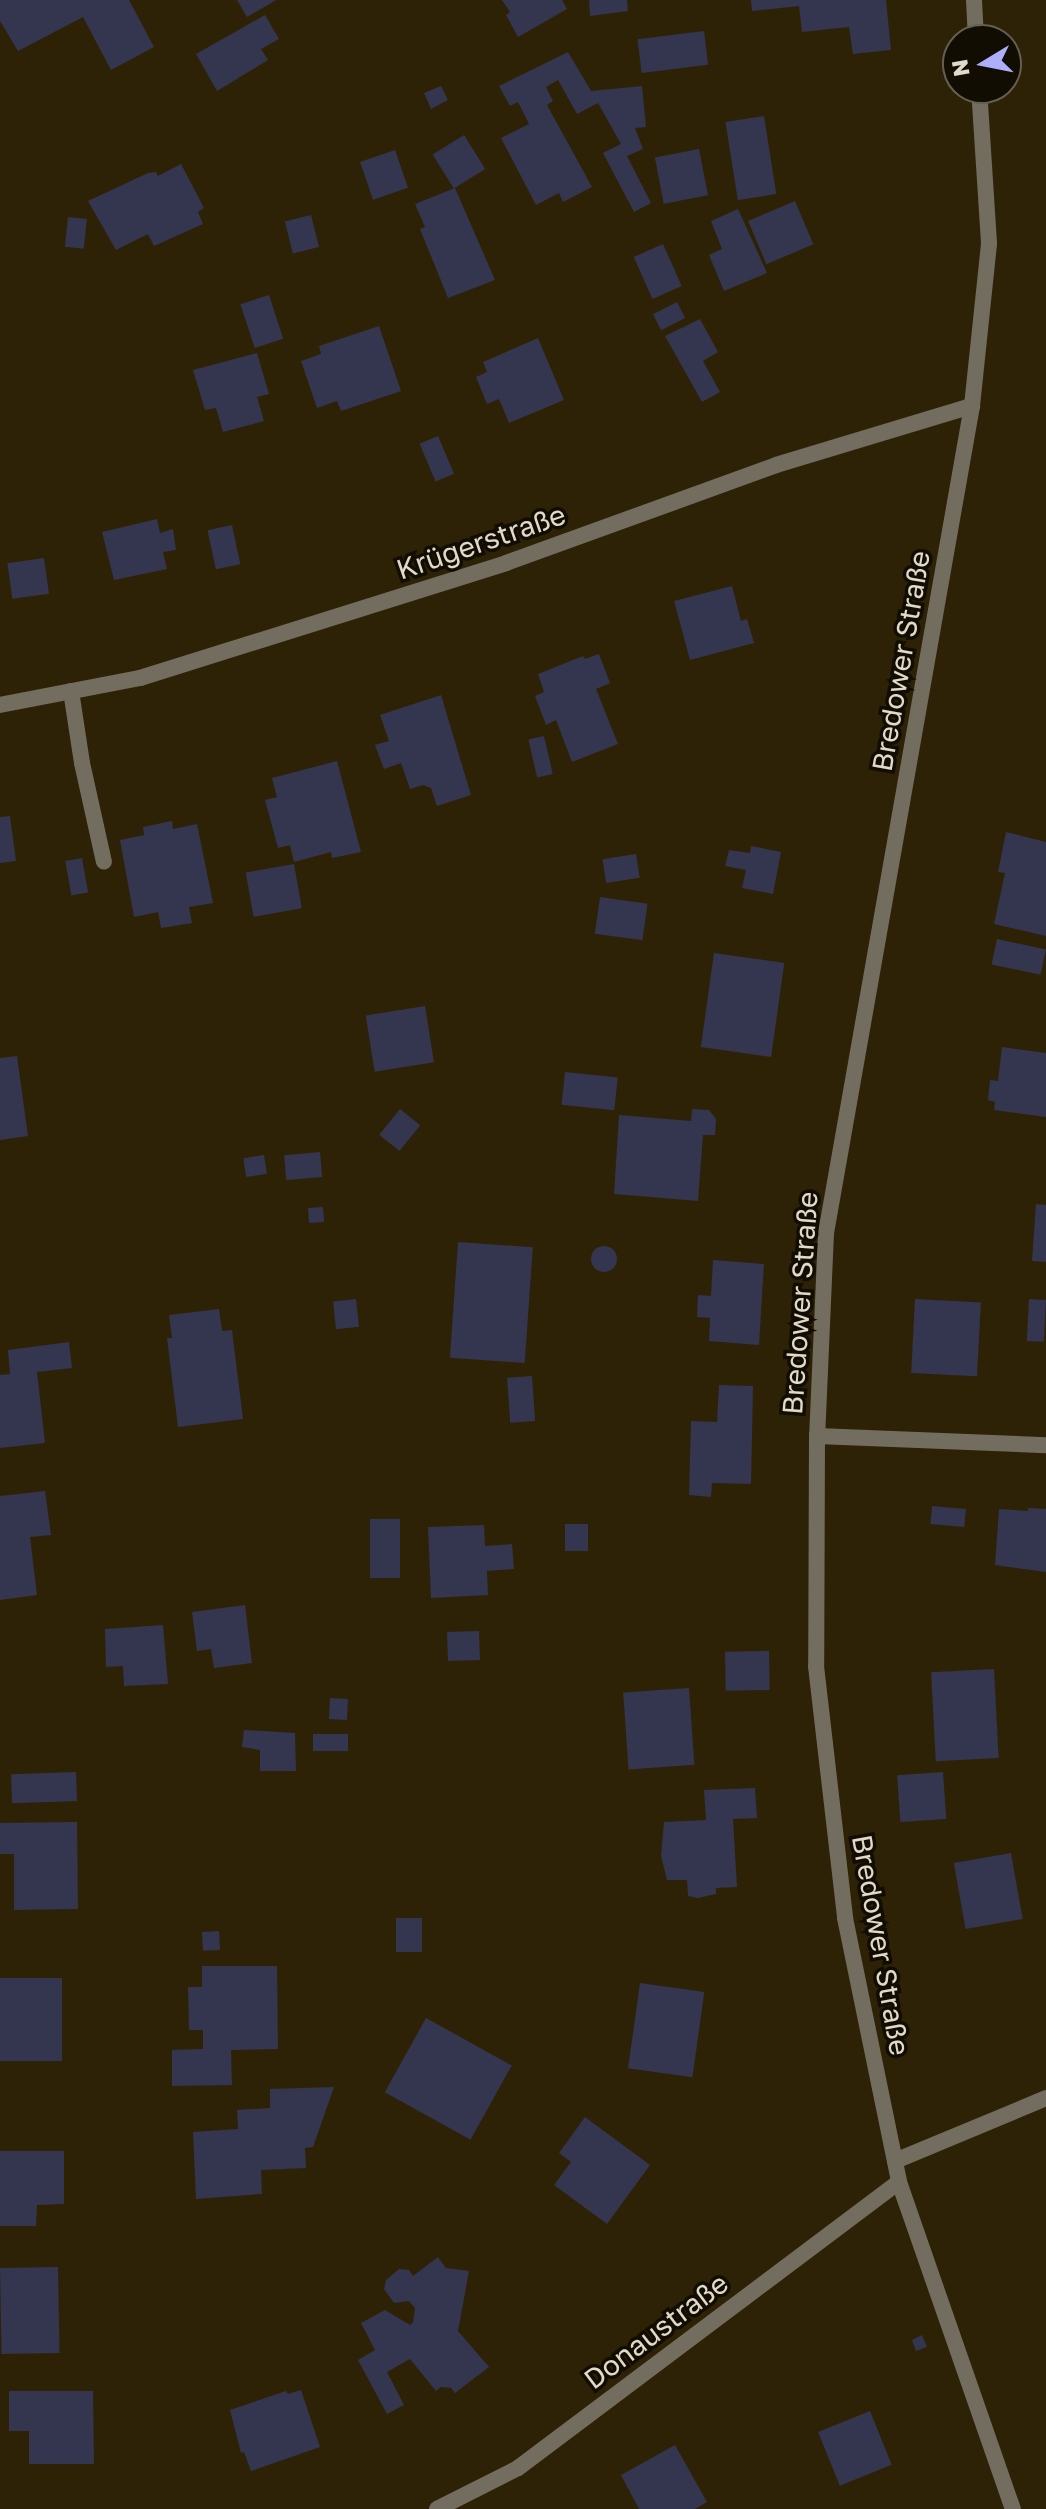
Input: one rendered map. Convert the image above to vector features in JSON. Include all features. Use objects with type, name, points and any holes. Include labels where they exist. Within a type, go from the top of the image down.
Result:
[{"type":"street","points":[[974,0],[975,24]]},
{"type":"street","name":"Bredower Straße","points":[[980,104],[989,244],[972,406],[826,1233],[817,1436],[816,1666],[845,1918],[899,2182],[1013,2509]]},
{"type":"street","name":"Krügerstraße","points":[[0,705],[140,678],[506,563],[776,465],[972,406]]},
{"type":"street","points":[[71,691],[104,862]]},
{"type":"street","points":[[817,1436],[1046,1445]]},
{"type":"street","points":[[895,2161],[1046,2098]]},
{"type":"street","name":"Donaustraße","points":[[437,2509],[518,2468],[899,2182]]},
{"type":"building","points":[[0,0],[129,0],[154,47],[111,70],[83,17],[18,51],[0,21]]},
{"type":"building","points":[[237,0],[276,0],[247,17]]},
{"type":"building","points":[[502,0],[562,0],[567,9],[518,37],[506,15],[510,12]]},
{"type":"building","points":[[589,0],[627,0],[628,11],[590,16]]},
{"type":"building","points":[[751,0],[886,0],[891,50],[853,54],[849,27],[802,32],[799,6],[752,11]]},
{"type":"building","points":[[265,15],[279,39],[261,49],[268,60],[217,91],[196,54]]},
{"type":"building","points":[[704,31],[708,65],[642,73],[637,39]]},
{"type":"building","points":[[568,52],[591,91],[642,86],[646,127],[635,128],[643,149],[627,156],[651,203],[634,212],[603,153],[621,144],[598,103],[577,114],[558,80],[546,87],[553,101],[547,105],[592,187],[563,202],[559,193],[536,205],[501,138],[529,124],[518,102],[510,106],[499,86]]},
{"type":"building","points":[[441,86],[448,100],[431,109],[424,93]]},
{"type":"building","points":[[764,116],[776,194],[738,200],[725,122]]},
{"type":"building","points":[[464,135],[485,169],[454,189],[433,155]]},
{"type":"building","points":[[699,149],[708,195],[664,204],[655,158]]},
{"type":"building","points":[[395,150],[408,188],[373,200],[360,162]]},
{"type":"building","points":[[181,164],[204,208],[198,212],[203,224],[154,246],[148,234],[116,250],[88,201],[148,173],[156,172],[158,176]]},
{"type":"building","points":[[455,188],[495,280],[448,298],[420,229],[425,227],[415,204]]},
{"type":"building","points":[[795,201],[813,244],[766,264],[748,221]]},
{"type":"building","points":[[738,209],[767,273],[724,291],[709,255],[722,249],[711,221]]},
{"type":"building","points":[[311,215],[319,247],[293,254],[285,222]]},
{"type":"building","points":[[68,217],[87,219],[84,249],[65,247]]},
{"type":"building","points":[[663,244],[682,286],[652,299],[634,257]]},
{"type":"building","points":[[269,295],[283,339],[255,348],[240,304]]},
{"type":"building","points":[[677,302],[685,318],[661,330],[653,314]]},
{"type":"building","points":[[700,319],[718,352],[703,361],[720,392],[702,402],[665,336]]},
{"type":"building","points":[[379,326],[401,391],[341,411],[337,401],[317,408],[301,361],[321,354],[319,346]]},
{"type":"building","points":[[538,338],[564,400],[509,423],[499,399],[487,404],[476,377],[487,372],[483,362]]},
{"type":"building","points":[[257,353],[269,394],[257,397],[264,421],[223,432],[216,408],[205,410],[193,370]]},
{"type":"building","points":[[438,436],[454,474],[436,482],[420,444]]},
{"type":"building","points":[[157,519],[160,533],[173,529],[176,550],[163,552],[167,569],[114,580],[102,532]]},
{"type":"building","points":[[232,525],[240,564],[216,569],[208,530]]},
{"type":"building","points":[[44,558],[49,594],[12,599],[7,563]]},
{"type":"building","points":[[732,586],[741,621],[747,619],[754,643],[690,660],[674,601]]},
{"type":"building","points":[[599,654],[610,683],[596,689],[618,744],[572,762],[556,720],[546,725],[535,696],[544,692],[538,674],[583,656],[585,659]]},
{"type":"building","points":[[441,695],[471,795],[437,806],[431,788],[423,785],[410,789],[401,763],[384,769],[375,745],[389,741],[380,715]]},
{"type":"building","points":[[544,736],[553,774],[537,778],[528,740]]},
{"type":"building","points":[[337,761],[361,852],[332,858],[331,852],[294,862],[290,845],[278,848],[265,800],[277,797],[272,778]]},
{"type":"building","points":[[10,816],[16,861],[0,863],[0,817]]},
{"type":"building","points":[[172,821],[173,829],[197,824],[213,903],[189,907],[192,923],[161,928],[158,912],[134,917],[120,840],[144,835],[143,827]]},
{"type":"building","points":[[1006,832],[1046,842],[1046,936],[994,924],[1005,873],[998,872]]},
{"type":"building","points":[[751,846],[781,852],[773,894],[742,888],[746,870],[725,866],[729,850],[750,853]]},
{"type":"building","points":[[636,854],[640,878],[606,883],[602,859]]},
{"type":"building","points":[[82,858],[88,892],[71,895],[65,861]]},
{"type":"building","points":[[294,864],[302,908],[254,917],[246,873]]},
{"type":"building","points":[[600,897],[648,904],[642,940],[595,934]]},
{"type":"building","points":[[997,939],[1046,949],[1041,975],[992,964]]},
{"type":"building","points":[[714,953],[784,963],[771,1057],[701,1047]]},
{"type":"building","points":[[425,1006],[434,1062],[375,1072],[366,1015]]},
{"type":"building","points":[[1002,1047],[1046,1053],[1046,1117],[994,1110],[995,1102],[988,1100],[990,1080],[998,1081]]},
{"type":"building","points":[[17,1056],[28,1136],[0,1140],[0,1058]]},
{"type":"building","points":[[565,1072],[618,1078],[614,1110],[562,1105]]},
{"type":"building","points":[[400,1109],[420,1125],[399,1151],[379,1135]]},
{"type":"building","points":[[692,1109],[709,1110],[716,1119],[715,1135],[703,1135],[698,1201],[614,1194],[619,1115],[691,1121]]},
{"type":"building","points":[[320,1152],[322,1177],[286,1180],[284,1155]]},
{"type":"building","points":[[264,1155],[267,1174],[246,1177],[243,1158]]},
{"type":"building","points":[[1036,1204],[1046,1205],[1046,1262],[1032,1261]]},
{"type":"building","points":[[323,1207],[324,1222],[309,1223],[308,1208]]},
{"type":"building","points":[[458,1242],[533,1247],[525,1363],[450,1358]]},
{"type":"building","points":[[604,1246],[613,1250],[617,1259],[613,1268],[604,1272],[595,1268],[591,1259],[595,1250]]},
{"type":"building","points":[[713,1260],[764,1264],[759,1345],[709,1341],[710,1318],[697,1317],[698,1295],[711,1296]]},
{"type":"building","points":[[356,1299],[359,1327],[336,1329],[333,1301]]},
{"type":"building","points":[[915,1299],[981,1302],[977,1376],[911,1373]]},
{"type":"building","points":[[1029,1299],[1046,1300],[1044,1342],[1027,1341]]},
{"type":"building","points":[[219,1309],[222,1331],[232,1330],[243,1419],[178,1427],[167,1338],[172,1338],[169,1315]]},
{"type":"building","points":[[69,1342],[72,1368],[37,1372],[45,1443],[0,1448],[0,1375],[10,1374],[8,1350]]},
{"type":"building","points":[[532,1376],[535,1421],[510,1423],[507,1378]]},
{"type":"building","points":[[719,1385],[753,1386],[751,1484],[712,1483],[711,1497],[689,1495],[691,1421],[717,1422]]},
{"type":"building","points":[[45,1491],[51,1535],[30,1537],[37,1595],[0,1600],[0,1496]]},
{"type":"building","points":[[932,1506],[966,1509],[964,1527],[930,1524]]},
{"type":"building","points":[[1028,1508],[1046,1509],[1046,1572],[995,1565],[999,1509],[1028,1511]]},
{"type":"building","points":[[370,1519],[400,1519],[400,1578],[370,1578]]},
{"type":"building","points":[[565,1524],[588,1524],[588,1551],[565,1551]]},
{"type":"building","points":[[484,1525],[485,1546],[512,1544],[514,1569],[487,1571],[488,1595],[431,1598],[428,1527]]},
{"type":"building","points":[[245,1605],[252,1663],[214,1668],[211,1649],[197,1651],[192,1612]]},
{"type":"building","points":[[163,1625],[168,1684],[124,1686],[123,1666],[106,1667],[105,1629]]},
{"type":"building","points":[[479,1631],[480,1660],[448,1661],[447,1632]]},
{"type":"building","points":[[769,1651],[770,1690],[726,1691],[725,1652]]},
{"type":"building","points":[[994,1669],[999,1758],[936,1761],[931,1672]]},
{"type":"building","points":[[689,1688],[694,1765],[629,1769],[623,1693]]},
{"type":"building","points":[[330,1698],[348,1699],[347,1720],[329,1719]]},
{"type":"building","points":[[244,1730],[295,1733],[296,1771],[260,1771],[260,1750],[242,1747]]},
{"type":"building","points":[[313,1734],[348,1734],[348,1751],[313,1751]]},
{"type":"building","points":[[76,1772],[77,1801],[12,1803],[11,1774]]},
{"type":"building","points":[[943,1772],[946,1819],[900,1822],[897,1775]]},
{"type":"building","points":[[755,1788],[757,1818],[733,1819],[737,1887],[716,1888],[716,1894],[698,1898],[688,1896],[687,1880],[667,1880],[661,1856],[664,1822],[706,1820],[704,1790]]},
{"type":"building","points":[[77,1822],[78,1909],[14,1910],[14,1854],[0,1854],[0,1823]]},
{"type":"building","points":[[1011,1853],[1023,1919],[966,1929],[954,1863]]},
{"type":"building","points":[[396,1918],[422,1918],[422,1952],[396,1952]]},
{"type":"building","points":[[219,1931],[220,1950],[203,1951],[202,1932]]},
{"type":"building","points":[[202,1966],[277,1966],[278,2049],[231,2050],[232,2085],[172,2086],[172,2050],[203,2049],[203,2030],[189,2030],[188,1987],[202,1987]]},
{"type":"building","points":[[0,1978],[62,1978],[62,2061],[0,2061]]},
{"type":"building","points":[[640,1983],[704,1992],[692,2077],[628,2068]]},
{"type":"building","points":[[426,2018],[512,2066],[471,2140],[385,2092]]},
{"type":"building","points":[[334,2087],[313,2147],[305,2148],[306,2168],[261,2170],[262,2194],[196,2199],[193,2132],[238,2129],[237,2110],[270,2108],[270,2089]]},
{"type":"building","points":[[585,2117],[650,2165],[607,2224],[554,2185],[571,2162],[559,2153]]},
{"type":"building","points":[[0,2151],[64,2151],[64,2204],[37,2205],[36,2226],[0,2226]]},
{"type":"building","points":[[438,2257],[446,2268],[469,2271],[458,2331],[489,2367],[455,2393],[451,2388],[441,2387],[436,2391],[410,2359],[387,2372],[404,2405],[387,2414],[358,2360],[375,2350],[361,2323],[385,2310],[410,2325],[415,2308],[409,2301],[394,2303],[384,2289],[386,2280],[399,2269],[409,2270],[413,2276]]},
{"type":"building","points":[[58,2267],[60,2353],[2,2354],[0,2268]]},
{"type":"building","points":[[922,2335],[927,2347],[916,2351],[912,2340]]},
{"type":"building","points":[[301,2390],[320,2447],[251,2471],[244,2452],[241,2453],[230,2410],[286,2391],[288,2394]]},
{"type":"building","points":[[9,2391],[93,2391],[94,2464],[29,2464],[29,2431],[9,2431]]},
{"type":"building","points":[[870,2411],[892,2465],[840,2486],[818,2432]]},
{"type":"building","points":[[675,2445],[707,2502],[695,2509],[639,2509],[621,2475]]}]
